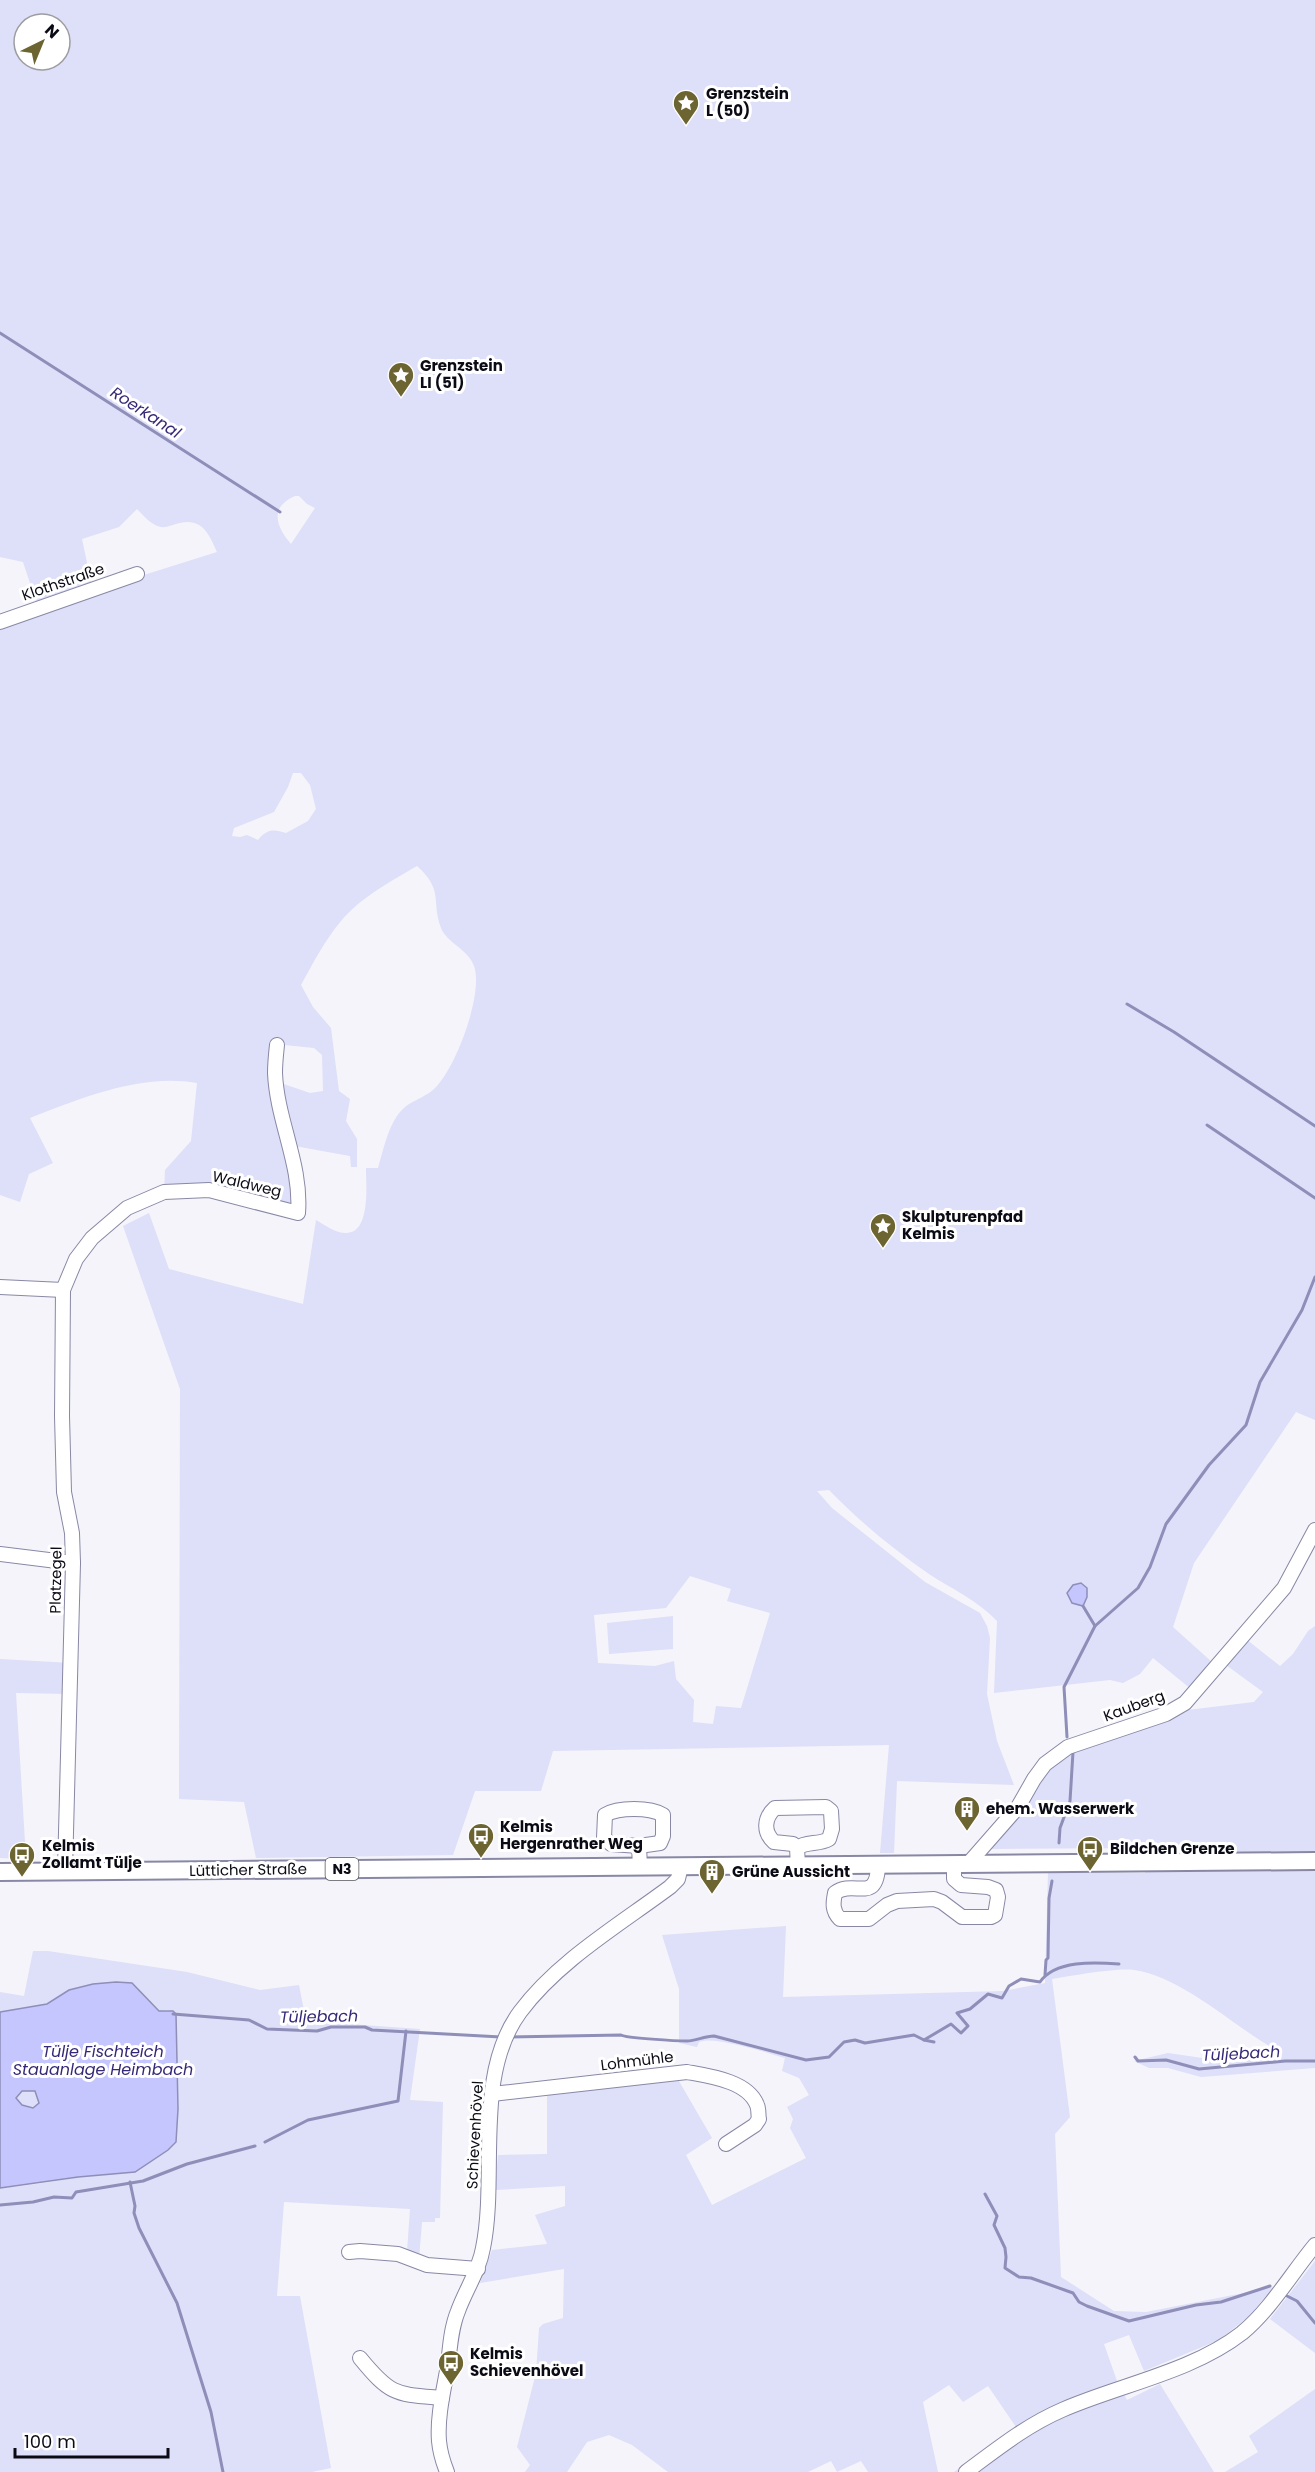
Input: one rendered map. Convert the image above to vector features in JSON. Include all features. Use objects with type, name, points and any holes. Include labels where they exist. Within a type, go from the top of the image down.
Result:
[{"type":"main road","name":"Lütticher Straße","points":[[0,1872],[681,1866],[878,1867],[1315,1861]]},
{"type":"street","name":"Klothstraße","points":[[0,622],[137,574]]},
{"type":"street","name":"Waldweg","points":[[63,1290],[76,1259],[92,1238],[127,1208],[164,1192],[209,1190],[298,1213],[297,1178],[275,1073],[277,1045]]},
{"type":"street","points":[[0,1287],[63,1290]]},
{"type":"street","name":"Platzegel","points":[[63,1290],[64,1492],[72,1533],[73,1563],[65,1871]]},
{"type":"street","name":"Kauberg","points":[[961,1865],[1018,1807],[1034,1779],[1055,1755],[1068,1747],[1166,1714],[1185,1703],[1284,1587],[1315,1530]]},
{"type":"street","points":[[0,1554],[73,1563]]},
{"type":"street","points":[[797,1848],[800,1845],[822,1843],[829,1839],[832,1829],[831,1811],[826,1807],[775,1808],[769,1813],[766,1823],[767,1836],[774,1842],[793,1844],[797,1848],[798,1866]]},
{"type":"street","points":[[656,1810],[663,1815],[663,1836],[660,1843],[639,1846],[611,1844],[604,1838],[605,1815],[612,1811],[656,1810]]},
{"type":"street","points":[[639,1846],[640,1867]]},
{"type":"street","points":[[878,1867],[877,1880],[874,1885],[869,1888],[840,1888],[835,1893],[833,1904],[835,1914],[840,1918],[869,1919],[887,1905],[897,1901],[934,1899],[942,1902],[962,1917],[995,1915],[999,1897],[996,1890],[988,1887],[961,1885],[954,1879],[961,1865]]},
{"type":"street","name":"Schievenhövel","points":[[447,2472],[439,2443],[442,2398],[456,2314],[478,2269],[488,2214],[492,2094],[497,2064],[506,2037],[519,2013],[544,1985],[573,1959],[670,1887],[678,1879],[681,1866]]},
{"type":"street","name":"Lohmühle","points":[[492,2094],[687,2072],[705,2075],[745,2090],[757,2105],[759,2120],[726,2144]]},
{"type":"street","points":[[966,2472],[1023,2430],[1048,2417],[1177,2367],[1223,2346],[1256,2320],[1315,2245]]},
{"type":"street","points":[[349,2252],[398,2254],[427,2265],[478,2269]]},
{"type":"street","points":[[360,2358],[382,2384],[393,2391],[407,2395],[442,2398]]},
{"type":"shaded area","points":[[0,0],[1315,0],[1315,1420],[1296,1412],[1194,1563],[1173,1627],[1213,1663],[1191,1689],[1153,1658],[1140,1674],[1123,1683],[1110,1680],[994,1693],[997,1621],[973,1601],[929,1574],[889,1545],[829,1490],[817,1491],[832,1508],[925,1582],[980,1613],[990,1638],[987,1694],[997,1741],[1014,1785],[897,1781],[894,1853],[880,1853],[889,1745],[553,1751],[541,1791],[475,1791],[453,1855],[256,1858],[244,1802],[179,1799],[180,1389],[123,1226],[149,1213],[169,1269],[303,1304],[316,1220],[342,1233],[354,1231],[360,1225],[365,1206],[366,1168],[378,1168],[391,1128],[401,1111],[434,1089],[451,1066],[466,1031],[475,994],[476,979],[471,960],[441,928],[434,889],[417,866],[367,897],[335,928],[301,985],[313,1007],[331,1028],[339,1091],[350,1099],[346,1121],[357,1139],[357,1167],[351,1167],[350,1156],[289,1145],[298,1213],[209,1190],[164,1192],[165,1170],[191,1141],[197,1083],[176,1081],[155,1081],[112,1089],[30,1118],[53,1163],[29,1174],[20,1202],[0,1195],[0,626],[39,610],[23,562],[0,557]],"holes":[[[299,496],[315,508],[291,544],[282,531],[278,518],[281,506]],[[137,509],[151,522],[161,527],[194,523],[208,534],[217,552],[93,591],[82,539],[119,527]],[[293,773],[301,773],[310,785],[316,809],[308,821],[286,833],[267,832],[258,840],[247,835],[232,836],[234,828],[274,812]],[[275,1044],[314,1048],[322,1055],[323,1091],[310,1093],[275,1081]],[[690,1576],[731,1589],[727,1601],[770,1613],[741,1708],[716,1706],[713,1724],[693,1722],[694,1700],[676,1679],[674,1661],[655,1666],[598,1663],[594,1615],[666,1608]]]},
{"type":"shaded area","points":[[673,1616],[673,1649],[609,1654],[607,1623]]},
{"type":"shaded area","points":[[1315,1626],[1315,2068],[1201,2077],[1168,2068],[1149,2068],[1134,2061],[1168,2053],[1223,2061],[1277,2056],[1278,2051],[1189,1992],[1152,1975],[1127,1969],[1052,1979],[1070,2117],[1055,2134],[1061,2277],[1114,2311],[1146,2312],[1274,2287],[1248,2317],[1219,2340],[1144,2371],[1129,2335],[1104,2344],[1117,2381],[1127,2400],[1160,2384],[1214,2472],[954,2472],[1016,2427],[988,2386],[963,2402],[949,2385],[923,2402],[938,2472],[868,2472],[861,2461],[837,2472],[831,2461],[808,2472],[668,2472],[632,2445],[609,2435],[587,2442],[567,2472],[525,2472],[530,2465],[517,2447],[536,2373],[539,2328],[543,2324],[563,2318],[564,2269],[480,2283],[492,2250],[547,2244],[535,2215],[565,2206],[565,2186],[495,2190],[498,2155],[547,2154],[547,2091],[676,2076],[712,2138],[686,2155],[712,2205],[806,2158],[790,2128],[793,2119],[787,2107],[809,2095],[799,2078],[782,2071],[785,2058],[716,2041],[699,2042],[697,2047],[679,2043],[679,1989],[662,1935],[786,1926],[783,1997],[1003,1991],[1045,1983],[1048,1872],[1145,1873],[1150,1848],[991,1849],[1021,1808],[1036,1781],[1071,1750],[1179,1711],[1254,1702],[1263,1692],[1226,1665],[1246,1639],[1280,1666],[1293,1654],[1308,1631]]},
{"type":"shaded area","points":[[0,1659],[71,1663],[70,1694],[16,1693],[26,1859],[0,1858]]},
{"type":"shaded area","points":[[33,1951],[48,1951],[187,1972],[260,1990],[299,1985],[306,2021],[420,2029],[410,2100],[443,2102],[440,2218],[435,2218],[435,2222],[422,2222],[419,2259],[407,2252],[410,2209],[284,2202],[277,2296],[300,2296],[331,2468],[312,2472],[0,2472],[0,2188],[94,2174],[147,2160],[165,2151],[175,2142],[177,2124],[176,2014],[168,2010],[160,2011],[132,1983],[93,1984],[69,1990],[47,2004],[0,2012],[0,1992],[24,1996]]},
{"type":"shaded area","points":[[22,2091],[35,2091],[39,2103],[33,2108],[22,2105],[16,2098]]},
{"type":"shaded area","points":[[1315,2261],[1315,2353],[1270,2319]]},
{"type":"shaded area","points":[[1315,2389],[1315,2472],[1225,2472],[1258,2452],[1249,2436]]},
{"type":"water","points":[[1081,1583],[1087,1588],[1087,1597],[1083,1606],[1072,1603],[1067,1593],[1073,1585]]},
{"type":"water","name":"Tülje Fischteich Stauanlage Heimbach","points":[[132,1983],[159,2011],[173,2011],[176,2014],[178,2109],[176,2142],[135,2172],[0,2188],[0,2012],[47,2004],[69,1990],[93,1984]],"holes":[[[22,2091],[35,2091],[39,2103],[33,2108],[22,2105],[16,2098]]]},
{"type":"waterway","name":"Roerkanal","points":[[0,333],[280,512]]},
{"type":"waterway","points":[[1127,1004],[1174,1032],[1315,1126]]},
{"type":"waterway","points":[[1207,1125],[1315,1198]]},
{"type":"waterway","points":[[1067,1737],[1064,1687],[1095,1626],[1138,1588],[1150,1567],[1166,1524],[1209,1465],[1246,1425],[1260,1382],[1302,1310],[1315,1277]]},
{"type":"waterway","points":[[1083,1606],[1095,1626]]},
{"type":"waterway","points":[[1059,1843],[1060,1828],[1070,1801],[1073,1752]]},
{"type":"waterway","points":[[1045,1975],[1052,1881]]},
{"type":"waterway","name":"Tüljebach","points":[[509,2037],[621,2035],[687,2041],[714,2036],[806,2060],[829,2057],[844,2042],[855,2040],[865,2043],[914,2035],[924,2040],[951,2024],[961,2033],[968,2026],[957,2013],[970,2009],[988,1994],[1002,1998],[1009,1986],[1021,1979],[1040,1982],[1055,1970],[1076,1964],[1119,1964]]},
{"type":"waterway","name":"Tüljebach","points":[[173,2014],[249,2020],[267,2029],[317,2031],[331,2027],[365,2027],[372,2030],[501,2037]]},
{"type":"waterway","points":[[265,2142],[308,2120],[398,2101],[406,2031]]},
{"type":"waterway","name":"Tüljebach","points":[[924,2040],[934,2042]]},
{"type":"waterway","name":"Tüljebach","points":[[1135,2057],[1138,2061],[1166,2060],[1199,2069],[1285,2061],[1315,2061]]},
{"type":"waterway","points":[[0,2205],[33,2202],[54,2197],[72,2198],[76,2192],[143,2181],[187,2164],[255,2146]]},
{"type":"waterway","points":[[130,2182],[135,2206],[134,2213],[139,2228],[177,2303],[211,2412],[223,2472]]},
{"type":"waterway","points":[[985,2194],[997,2216],[994,2225],[1005,2248],[1005,2268],[1019,2277],[1031,2278],[1073,2293],[1079,2302],[1129,2321],[1196,2305],[1221,2302],[1270,2286]]},
{"type":"waterway","points":[[1285,2295],[1297,2301],[1315,2323]]},
{"type":"place","name":"Grenzstein L (50)","points":[[686,126]]},
{"type":"place","name":"Grenzstein LI (51)","points":[[401,398]]},
{"type":"place","name":"Skulpturenpfad Kelmis","points":[[883,1249]]},
{"type":"place","name":"ehem. Wasserwerk","points":[[967,1832]]},
{"type":"place","name":"Kelmis Hergenrather Weg","points":[[481,1859]]},
{"type":"place","name":"Bildchen Grenze","points":[[1090,1872]]},
{"type":"place","name":"Kelmis Zollamt Tülje","points":[[22,1878]]},
{"type":"place","name":"Grüne Aussicht","points":[[712,1895]]},
{"type":"place","name":"Kelmis Schievenhövel","points":[[451,2386]]}]
